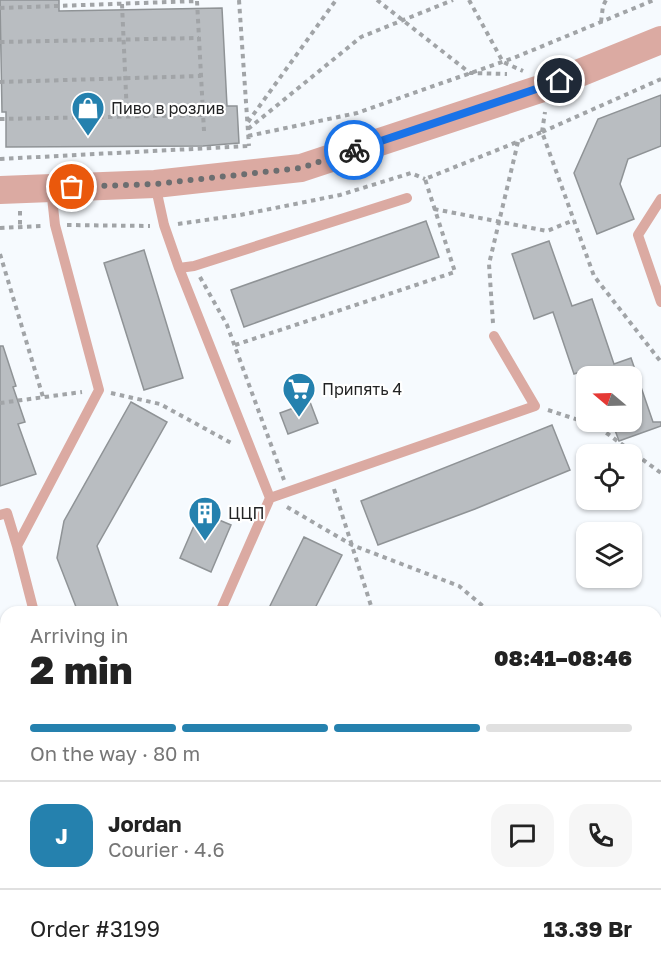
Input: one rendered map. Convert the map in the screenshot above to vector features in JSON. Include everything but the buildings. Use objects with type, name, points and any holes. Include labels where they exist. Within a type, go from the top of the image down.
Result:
[{"type":"street","points":[[0,190],[155,184],[250,159],[301,168],[540,89],[661,40]]},
{"type":"lane","points":[[155,184],[164,225],[179,268],[270,498]]},
{"type":"lane","points":[[17,546],[99,390],[55,225],[51,188]]},
{"type":"lane","points":[[179,268],[194,266],[407,198]]},
{"type":"lane","points":[[661,199],[638,235],[661,302]]},
{"type":"lane","points":[[223,606],[270,498],[536,406],[494,336]]},
{"type":"lane","points":[[0,515],[7,513],[32,606]]},
{"type":"path","points":[[0,159],[250,159],[240,0]]},
{"type":"path","points":[[247,123],[336,0]]},
{"type":"path","points":[[377,0],[470,74],[510,74]]},
{"type":"path","points":[[248,129],[361,37],[453,0]]},
{"type":"path","points":[[468,0],[502,62]]},
{"type":"path","points":[[601,22],[606,0]]},
{"type":"path","points":[[248,136],[357,113],[502,62],[654,0]]},
{"type":"path","points":[[0,8],[197,1],[204,131]]},
{"type":"path","points":[[122,4],[127,116]]},
{"type":"path","points":[[0,42],[199,38]]},
{"type":"path","points":[[520,75],[531,75]]},
{"type":"path","points":[[0,82],[201,76]]},
{"type":"path","points":[[425,180],[542,132],[661,79]]},
{"type":"path","points":[[0,119],[204,115]]},
{"type":"path","points":[[542,132],[594,276],[661,362]]},
{"type":"path","points":[[494,336],[489,264],[518,141]]},
{"type":"path","points":[[0,228],[177,224],[240,215],[340,195],[411,173],[425,180],[454,272],[235,345]]},
{"type":"path","points":[[434,209],[547,231],[574,220]]},
{"type":"path","points":[[177,224],[194,266],[227,325],[288,491]]},
{"type":"path","points":[[0,254],[43,396]]},
{"type":"path","points":[[0,403],[99,390],[160,405],[253,455]]},
{"type":"path","points":[[536,406],[597,426],[661,473]]},
{"type":"path","points":[[331,477],[371,606]]},
{"type":"path","points":[[270,498],[352,545],[459,586],[483,606]]},
{"type":"way so far","points":[[72,187],[155,184],[301,168],[354,150]]},
{"type":"place","name":"Пиво в розлив","points":[[88,137]]},
{"type":"place","name":"Припять 4","points":[[299,418]]},
{"type":"place","name":"ЦЦП","points":[[205,542]]},
{"type":"route","points":[[354,150],[560,81]]}]
